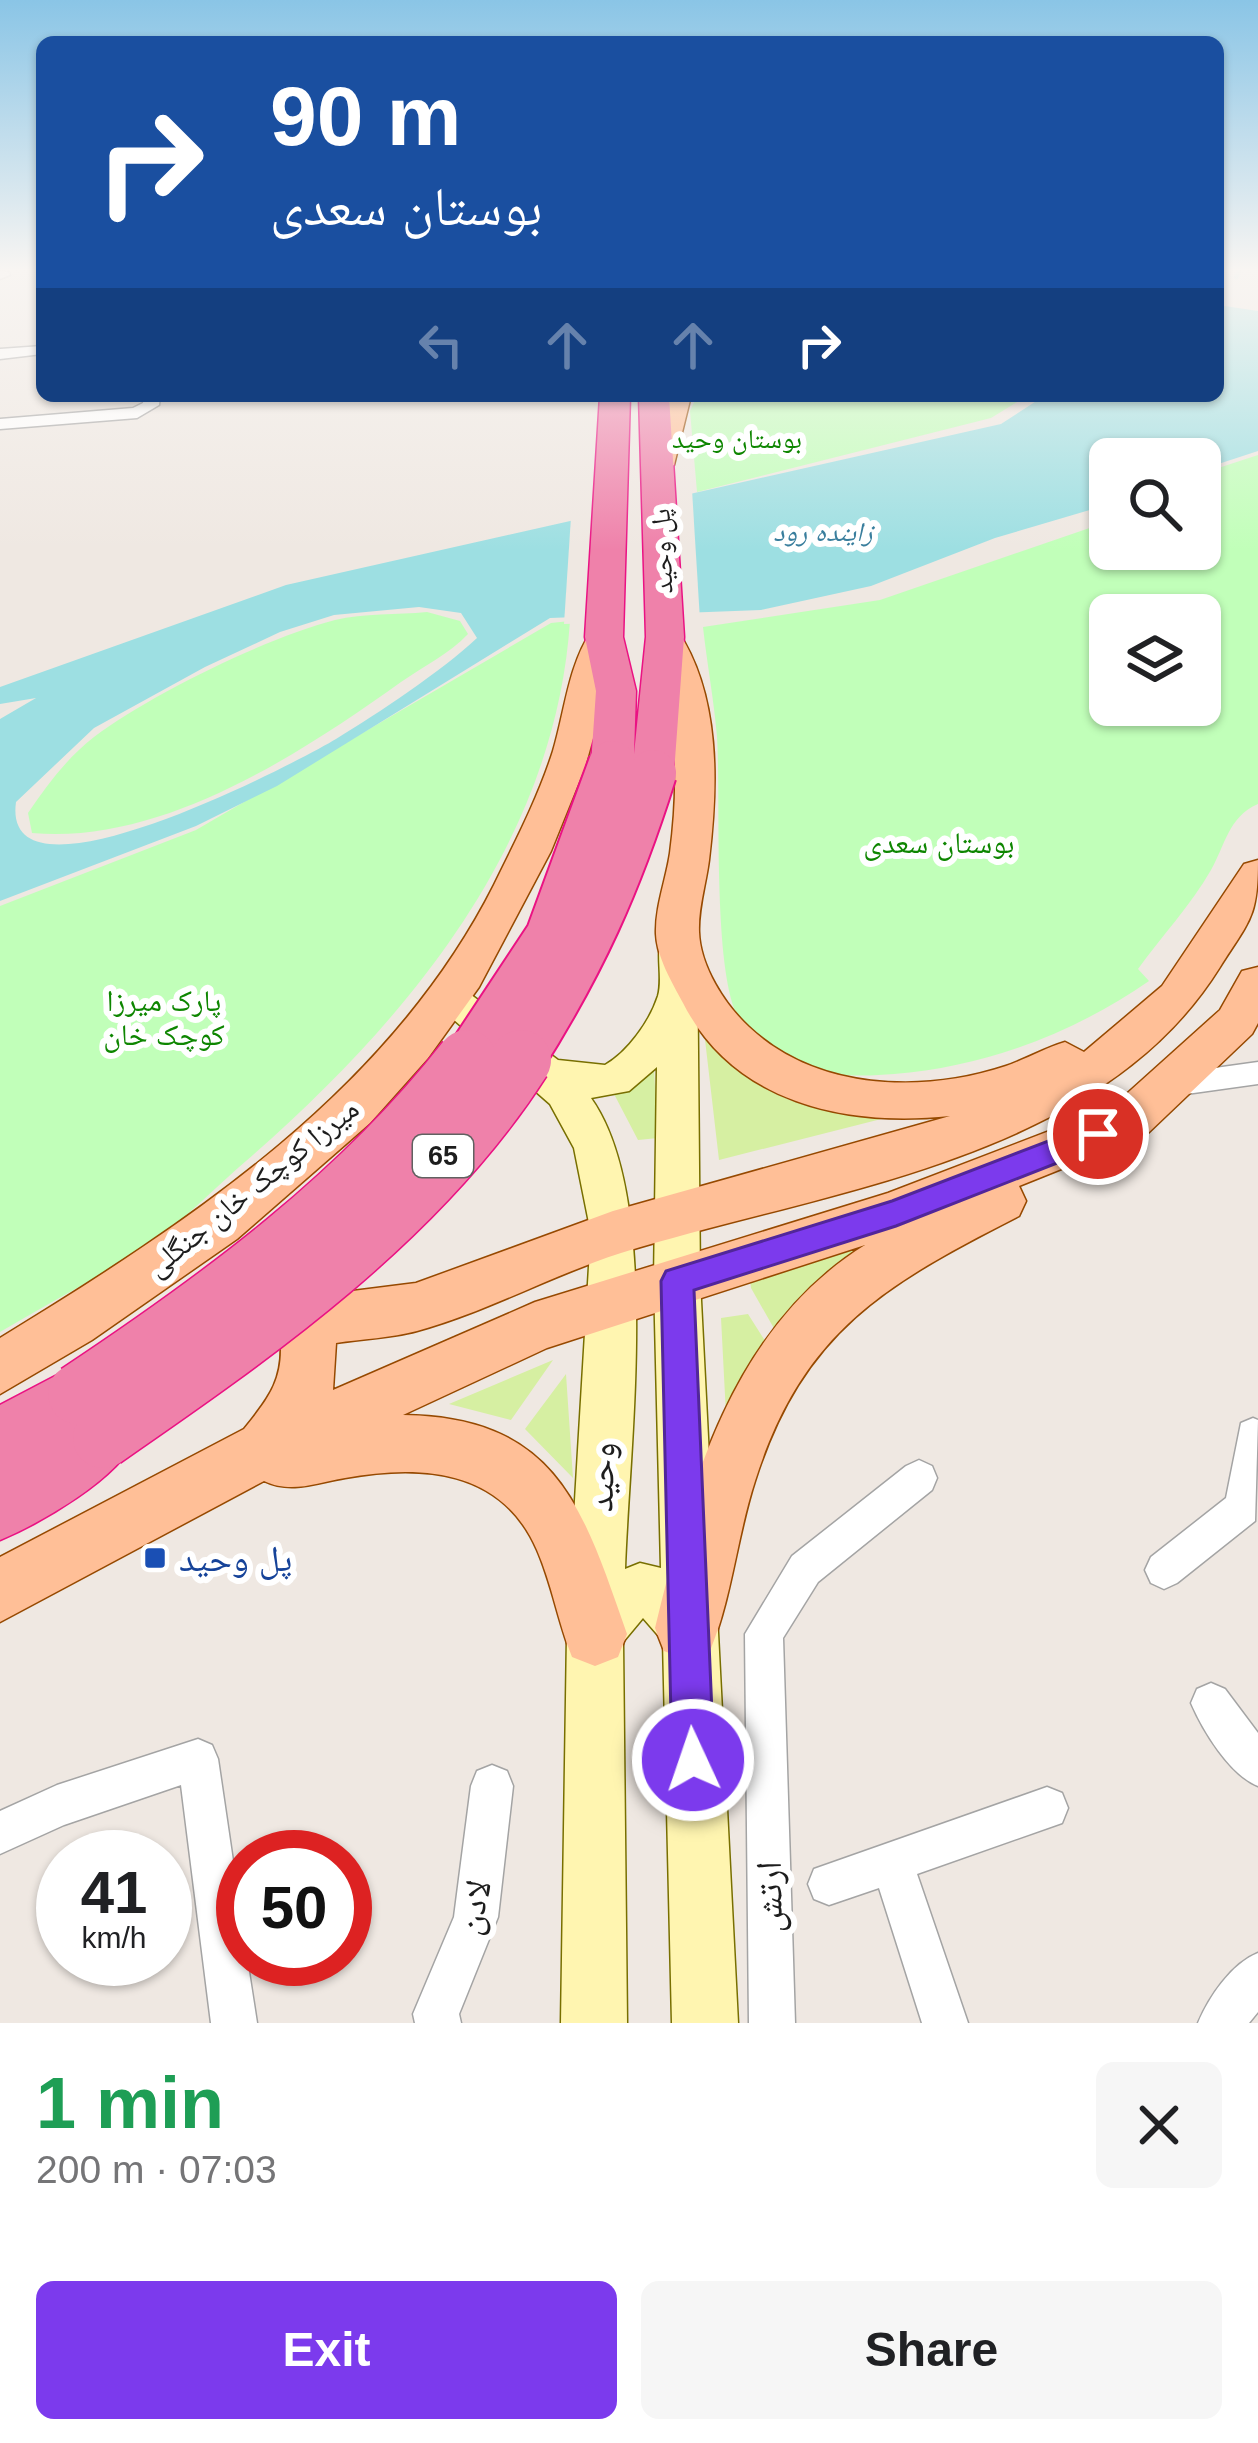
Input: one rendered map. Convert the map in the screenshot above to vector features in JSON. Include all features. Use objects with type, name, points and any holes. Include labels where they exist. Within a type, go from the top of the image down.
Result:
[{"type":"highway","name":"65","points":[[609,464],[614,402]]},
{"type":"highway","name":"65","points":[[655,402],[660,464]]},
{"type":"highway","name":"پل وحید","points":[[604,637],[609,464]]},
{"type":"highway","name":"پل وحید","points":[[660,464],[665,637]]},
{"type":"highway","name":"65","points":[[0,1441],[91,1416],[193,1379],[311,1286],[484,1113],[563,1002],[613,902],[637,838],[632,769],[604,637]]},
{"type":"highway","name":"65","points":[[632,769],[665,637]]},
{"type":"highway","name":"65","points":[[0,1506],[91,1416]]},
{"type":"main road","points":[[599,402],[609,464]]},
{"type":"main road","points":[[660,464],[676,402]]},
{"type":"main road","name":"میرزا کوچک خان جنگلی","points":[[0,1368],[194,1240],[299,1157],[386,1076],[448,998],[505,905],[567,765],[592,659],[604,637]]},
{"type":"main road","points":[[665,637],[688,686],[695,746],[695,812],[675,1000],[681,1090],[677,1281],[705,2023]]},
{"type":"main road","points":[[194,1240],[305,1322],[416,1307],[613,1233],[874,1162],[1020,1112],[1086,1077],[1178,998],[1258,874]]},
{"type":"main road","points":[[678,939],[707,1014],[744,1058],[823,1094],[864,1101],[953,1096],[1043,1072],[1178,998]]},
{"type":"main road","points":[[687,1628],[716,1499],[737,1441],[802,1330],[860,1276],[908,1245],[1076,1163],[1172,1085],[1236,1022],[1258,983]]},
{"type":"main road","name":"وحید","points":[[448,998],[550,1074],[593,1133],[613,1233],[596,1634],[594,2023]]},
{"type":"main road","points":[[550,1074],[594,1084],[625,1078],[644,1059],[675,1000]]},
{"type":"main road","points":[[0,1591],[238,1463],[535,1327],[896,1213],[1129,1121]]},
{"type":"main road","points":[[238,1463],[297,1409],[310,1381],[305,1322]]},
{"type":"main road","points":[[238,1463],[370,1442],[426,1438],[461,1444],[525,1483],[554,1520],[596,1634]]},
{"type":"main road","points":[[596,1634],[630,1591],[644,1587],[660,1592],[687,1628]]},
{"type":"street","points":[[0,424],[137,413],[152,402]]},
{"type":"street","points":[[1172,1085],[1258,1073]]},
{"type":"street","points":[[1164,1570],[1242,1508],[1252,1478],[1253,1436]]},
{"type":"street","name":"ارتش","points":[[772,2023],[764,1634],[805,1569],[919,1478]]},
{"type":"street","points":[[1211,1703],[1258,1766]]},
{"type":"street","points":[[0,1833],[57,1806],[198,1760],[234,2023]]},
{"type":"street","name":"لادن","points":[[438,2023],[436,2014],[476,1917],[492,1786]]},
{"type":"street","points":[[830,1884],[1047,1808]]},
{"type":"street","points":[[892,1862],[945,2023]]},
{"type":"green space","name":"بوستان وحید","points":[[694,402],[1017,402],[991,418],[697,492],[690,411]]},
{"type":"green space","name":"بوستان سعدی","points":[[1258,455],[1258,804],[1234,824],[1203,883],[1138,969],[1149,981],[1059,1031],[995,1055],[928,1070],[851,1075],[808,1069],[769,1052],[739,1019],[730,996],[721,925],[717,737],[703,627],[880,600],[1089,528],[1089,570],[1221,570],[1221,467]]},
{"type":"green space","points":[[427,612],[460,621],[468,634],[436,660],[274,765],[179,809],[130,825],[81,833],[32,833],[28,813],[66,763],[94,737],[146,703],[307,628],[346,618]]},
{"type":"green space","name":"پارک میرزا کوچک خان","points":[[570,621],[558,702],[536,780],[503,853],[463,922],[415,987],[306,1107],[169,1230],[0,1332],[0,906],[196,830],[551,623]]},
{"type":"green space","points":[[704,1031],[744,1073],[788,1099],[839,1112],[897,1115],[719,1160]]},
{"type":"green space","points":[[654,1069],[658,1138],[638,1140],[614,1094]]},
{"type":"green space","points":[[869,1237],[776,1332],[751,1288],[749,1271]]},
{"type":"green space","points":[[748,1314],[767,1344],[727,1434],[721,1318]]},
{"type":"green space","points":[[553,1360],[511,1420],[449,1404]]},
{"type":"green space","points":[[566,1374],[573,1478],[525,1429]]},
{"type":"water","name":"زاینده رود","points":[[1224,361],[1258,361],[1258,451],[1221,463],[1221,438],[1089,438],[1089,510],[995,538],[871,586],[761,610],[550,618],[277,786],[196,826],[0,901],[0,719],[36,698],[0,704],[0,687],[286,585],[1001,424],[1035,402],[1224,402]],"holes":[[[419,607],[461,613],[477,638],[352,729],[214,800],[100,839],[54,844],[24,834],[16,802],[94,728],[280,632],[334,615]]]},
{"type":"pier","points":[[692,490],[700,620],[564,624],[571,517]]},
{"type":"place","name":"پل وحید","points":[[155,1558]]},
{"type":"route","points":[[693,1760],[677,1281],[896,1213],[1098,1134]]}]
